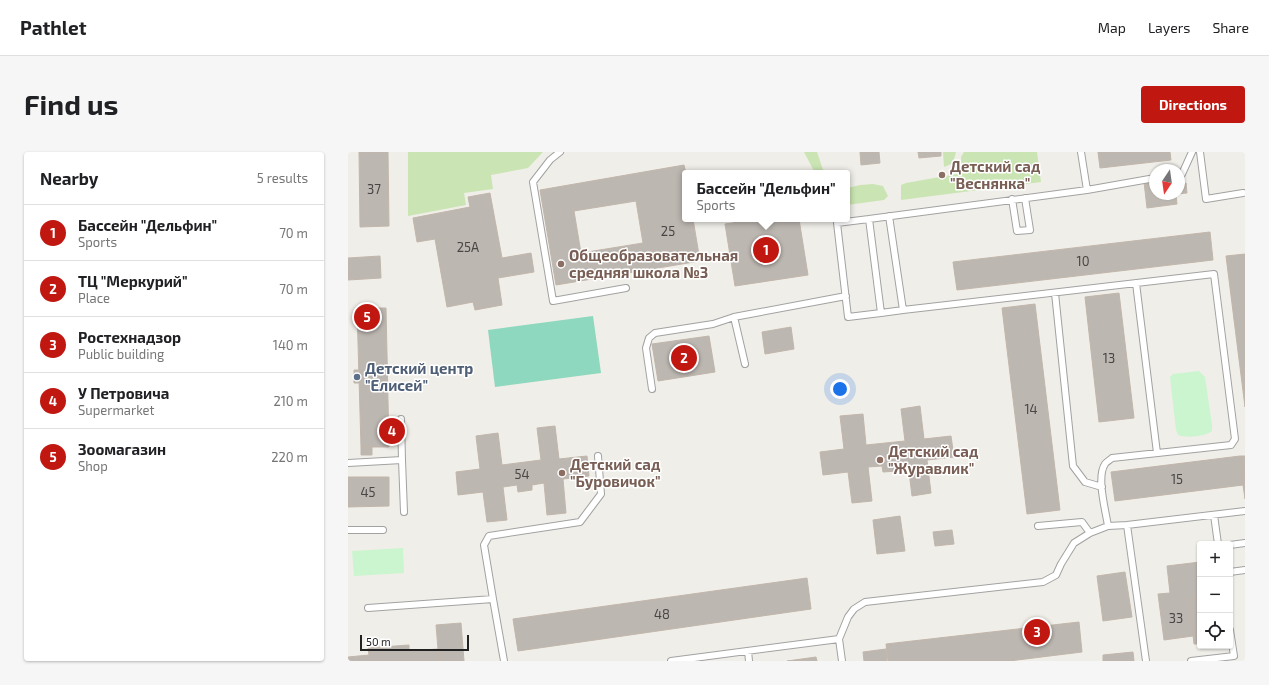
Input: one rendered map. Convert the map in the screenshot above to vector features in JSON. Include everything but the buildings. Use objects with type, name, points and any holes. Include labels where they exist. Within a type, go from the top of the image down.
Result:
[{"type":"lane","points":[[560,152],[550,160],[533,182],[553,301],[626,288]]},
{"type":"lane","points":[[1081,152],[1087,190]]},
{"type":"lane","points":[[1185,167],[1192,152]]},
{"type":"lane","points":[[1200,152],[1206,199],[1243,193]]},
{"type":"lane","points":[[850,221],[1087,190],[1149,179]]},
{"type":"lane","points":[[1012,199],[1017,231],[1030,230],[1025,198]]},
{"type":"lane","points":[[889,216],[903,310]]},
{"type":"lane","points":[[869,219],[881,313]]},
{"type":"lane","points":[[845,222],[837,223],[848,317],[1214,274],[1235,439],[1231,445],[1112,458],[1105,464],[1102,474],[1102,487],[1108,526]]},
{"type":"lane","points":[[1136,283],[1157,453]]},
{"type":"lane","points":[[1055,293],[1073,466],[1085,482],[1102,487]]},
{"type":"lane","points":[[652,389],[646,348],[648,338],[655,333],[713,324],[734,317],[846,296]]},
{"type":"lane","points":[[734,317],[745,364]]},
{"type":"lane","points":[[401,419],[404,512]]},
{"type":"lane","points":[[504,661],[484,545],[489,536],[580,522],[601,494],[598,456]]},
{"type":"lane","points":[[348,463],[402,460]]},
{"type":"lane","points":[[842,661],[839,639],[848,617],[854,609],[866,602],[1043,582],[1056,575],[1074,543],[1090,533],[1108,526],[1245,511]]},
{"type":"lane","points":[[1214,515],[1218,541]]},
{"type":"lane","points":[[1038,526],[1082,522],[1090,533]]},
{"type":"lane","points":[[1127,525],[1146,661]]},
{"type":"lane","points":[[348,530],[383,530]]},
{"type":"lane","points":[[1233,545],[1245,543]]},
{"type":"lane","points":[[1233,572],[1245,570]]},
{"type":"lane","points":[[368,608],[493,599]]},
{"type":"lane","points":[[670,661],[839,639]]},
{"type":"lane","points":[[1191,661],[1234,656],[1233,649]]},
{"type":"lane","points":[[748,651],[749,661]]},
{"type":"green space","points":[[408,152],[543,152],[528,168],[491,175],[493,189],[464,193],[466,205],[408,216]]},
{"type":"green space","points":[[804,152],[817,152],[823,170],[813,170]]},
{"type":"green space","points":[[943,152],[956,152],[953,163],[944,167]]},
{"type":"green space","points":[[964,152],[1037,152],[1041,182],[901,200],[901,185],[962,173],[961,157]]},
{"type":"green space","points":[[873,184],[883,186],[888,196],[884,200],[850,205],[850,187]]},
{"type":"green space","points":[[593,316],[601,373],[495,387],[488,330]]},
{"type":"green space","points":[[1199,371],[1205,377],[1212,431],[1205,435],[1178,435],[1176,430],[1170,377],[1173,374]]},
{"type":"green space","points":[[403,548],[404,573],[354,576],[352,551]]},
{"type":"place","name":"Детский сад \"Веснянка\"","points":[[942,175]]},
{"type":"place","name":"Бассейн \"Дельфин\"","points":[[766,250]]},
{"type":"place","name":"Общеобразовательная средняя школа №3","points":[[561,264]]},
{"type":"place","name":"Зоомагазин","points":[[367,317]]},
{"type":"place","name":"ТЦ \"Меркурий\"","points":[[684,358]]},
{"type":"place","name":"Детский центр \"Елисей\"","points":[[357,377]]},
{"type":"place","name":"У Петровича","points":[[392,431]]},
{"type":"place","name":"Детский сад \"Журавлик\"","points":[[880,460]]},
{"type":"place","name":"Детский сад \"Буровичок\"","points":[[562,473]]},
{"type":"place","name":"Ростехнадзор","points":[[1037,632]]}]
